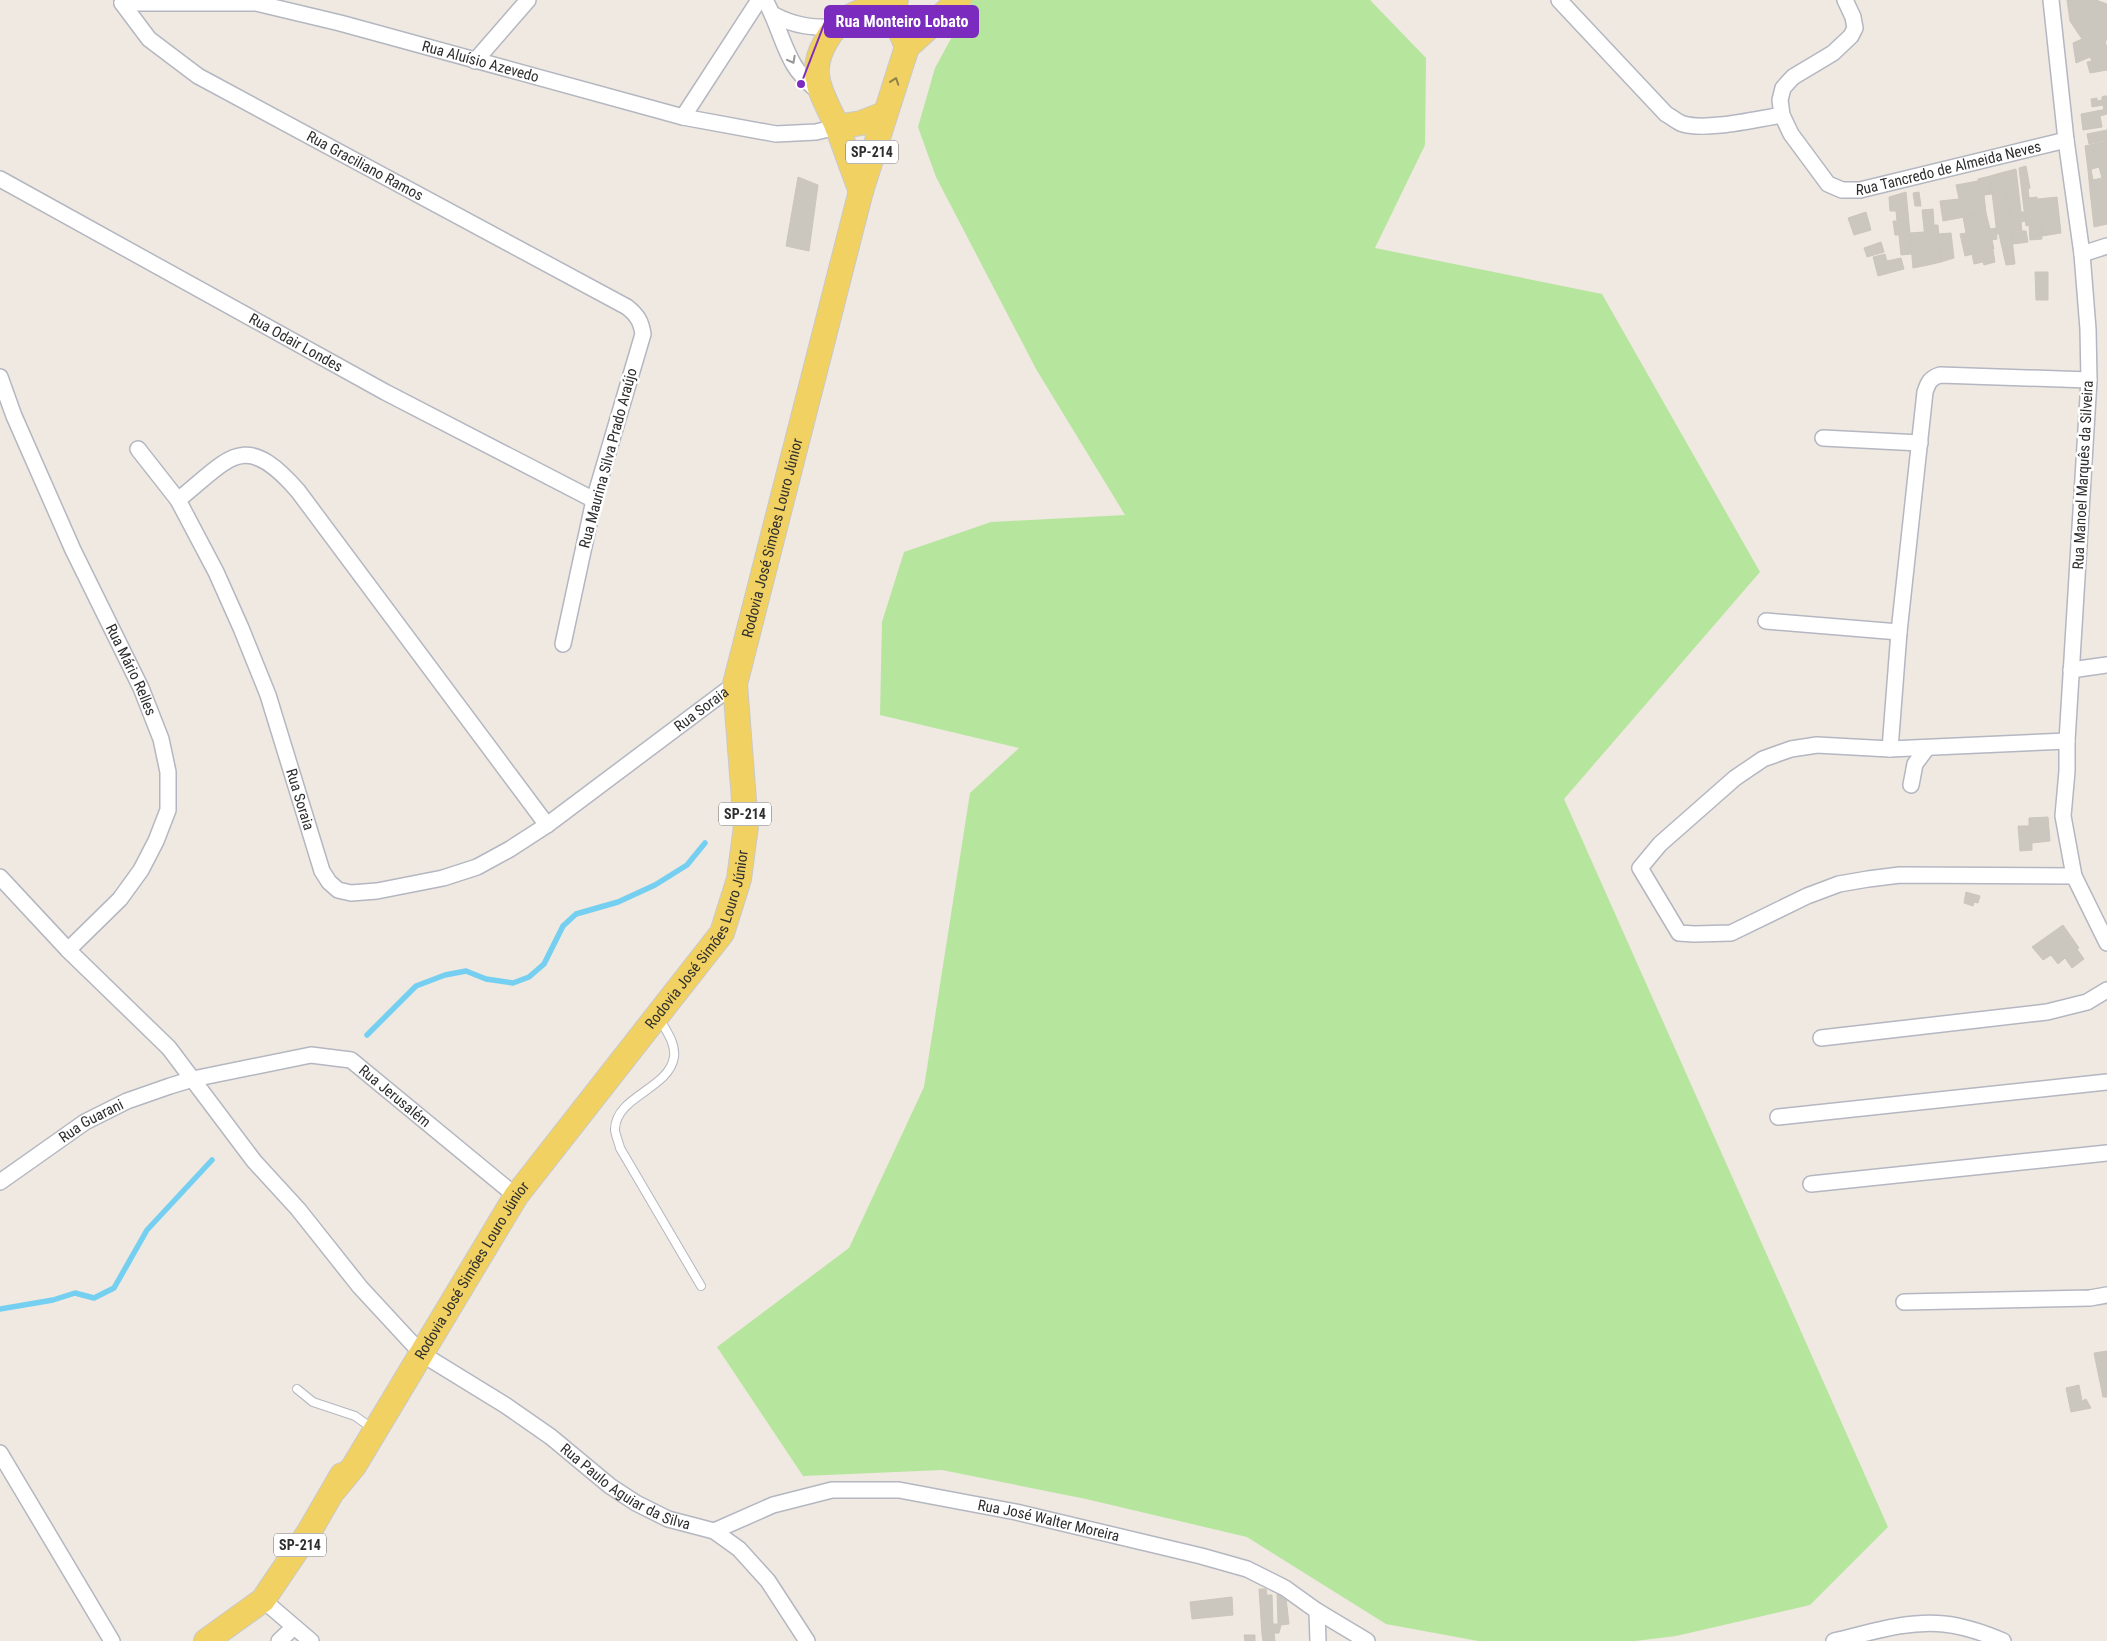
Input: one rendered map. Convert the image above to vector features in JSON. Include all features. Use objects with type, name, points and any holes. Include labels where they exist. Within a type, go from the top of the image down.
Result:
[{"type":"main road","points":[[843,21],[896,0]]},
{"type":"main road","name":"Rodovia José Simões Louro Júnior","points":[[335,1489],[354,1466],[516,1196],[722,933],[740,878],[746,826],[734,684],[860,191],[884,114],[907,47],[959,0]]},
{"type":"main road","points":[[843,21],[869,12],[883,14],[894,20],[907,47]]},
{"type":"main road","name":"SP-214","points":[[843,21],[826,41],[819,59],[817,75],[823,96],[837,127],[860,191]]},
{"type":"main road","points":[[837,127],[861,122],[884,114]]},
{"type":"main road","name":"Rodovia José Simões Louro Júnior","points":[[206,1641],[263,1600],[309,1532],[369,1426],[402,1384]]},
{"type":"street","points":[[475,61],[528,0]]},
{"type":"street","points":[[683,117],[759,0]]},
{"type":"street","points":[[765,0],[774,15],[794,66],[823,96]]},
{"type":"street","points":[[1559,0],[1666,114],[1680,124],[1692,126],[1711,125],[1782,115]]},
{"type":"street","name":"Rua Tancredo de Almeida Neves","points":[[1845,0],[1854,16],[1855,28],[1851,36],[1833,53],[1793,76],[1783,88],[1780,100],[1782,115],[1791,134],[1828,184],[1842,190],[1860,190],[2066,140]]},
{"type":"street","name":"Rua Manoel Marquês da Silveira","points":[[2051,0],[2066,140],[2082,254],[2088,329],[2089,380],[2063,816],[2074,876],[2107,943]]},
{"type":"street","name":"Rua Aluísio Azevedo","points":[[122,1],[256,4],[340,23],[683,117],[776,134],[816,132],[837,127]]},
{"type":"street","name":"Rua Graciliano Ramos","points":[[122,1],[149,39],[198,76],[627,307]]},
{"type":"street","points":[[774,15],[802,27],[843,21]]},
{"type":"street","name":"Rua Odair Londes","points":[[0,179],[385,392],[594,500]]},
{"type":"street","points":[[2082,254],[2107,246]]},
{"type":"street","name":"Rua Maurina Silva Prado Araújo","points":[[563,644],[594,500],[643,334],[641,322],[636,314],[627,307]]},
{"type":"street","points":[[1890,749],[1899,632],[1925,392],[1928,382],[1940,375],[2089,380]]},
{"type":"street","name":"Rua Mário Relles","points":[[0,377],[14,416],[73,550],[141,688],[161,739],[168,772],[168,810],[142,870],[120,899],[68,950]]},
{"type":"street","points":[[1823,438],[1920,443]]},
{"type":"street","name":"Rua Soraia","points":[[138,449],[178,500],[216,572],[264,687],[307,818],[315,854],[329,882],[338,890],[351,893],[377,891],[443,878],[476,867],[510,849],[547,825],[734,684]]},
{"type":"street","points":[[178,500],[224,462],[243,454],[256,455],[270,462],[284,474],[298,490],[547,825]]},
{"type":"street","points":[[1766,621],[1899,632]]},
{"type":"street","points":[[2071,670],[2107,664]]},
{"type":"street","points":[[2067,742],[1890,749],[1817,745],[1791,749],[1763,759],[1735,778],[1660,844],[1640,868],[1679,932],[1694,934],[1730,933],[1838,884],[1868,879],[1900,875],[2074,876]]},
{"type":"street","points":[[1911,785],[1915,764],[1927,748]]},
{"type":"street","points":[[0,877],[68,950],[170,1048],[254,1161],[298,1209],[360,1287],[422,1354]]},
{"type":"street","points":[[1821,1038],[2047,1012],[2087,1002],[2107,990]]},
{"type":"street","name":"Rua Jerusalém","points":[[193,1080],[311,1055],[351,1060],[516,1196]]},
{"type":"street","name":"Rua Guarani","points":[[0,1182],[85,1122],[127,1101],[193,1080]]},
{"type":"street","points":[[1778,1117],[2107,1082]]},
{"type":"street","points":[[1811,1184],[2107,1153]]},
{"type":"street","points":[[1904,1302],[2090,1298],[2107,1295]]},
{"type":"street","name":"Rua Paulo Aguiar da Silva","points":[[422,1354],[535,1426],[610,1486],[636,1503],[668,1519],[714,1531],[739,1549],[768,1581],[807,1641]]},
{"type":"street","points":[[0,1453],[112,1641]]},
{"type":"street","name":"Rua José Walter Moreira","points":[[714,1531],[774,1505],[832,1490],[900,1490],[1016,1512],[1201,1556],[1247,1569],[1285,1588],[1317,1611],[1367,1641]]},
{"type":"street","points":[[263,1600],[311,1641]]},
{"type":"street","points":[[1317,1611],[1318,1641]]},
{"type":"street","points":[[1834,1641],[1907,1625],[1943,1624],[1984,1633],[2002,1641]]},
{"type":"street","points":[[278,1641],[294,1627]]},
{"type":"lane","points":[[658,1016],[672,1041],[674,1056],[667,1074],[619,1112],[615,1130],[620,1148],[701,1286]]},
{"type":"lane","points":[[297,1389],[313,1402],[355,1416],[369,1426]]},
{"type":"green space","points":[[972,0],[1370,0],[1426,58],[1425,145],[1375,248],[1602,294],[1760,572],[1564,799],[1888,1527],[1810,1605],[1676,1636],[1635,1641],[1478,1641],[1386,1624],[1247,1537],[1086,1499],[942,1470],[803,1476],[717,1347],[849,1248],[924,1087],[970,793],[1019,748],[880,715],[882,622],[904,552],[991,522],[1125,515],[1036,369],[936,177],[918,127],[935,68]]},
{"type":"building","points":[[2067,0],[2075,0],[2105,43],[2090,57],[2076,63],[2073,43],[2082,39],[2070,21]]},
{"type":"building","points":[[2075,0],[2096,0],[2107,4],[2107,38],[2105,43]]},
{"type":"building","points":[[2105,43],[2107,46],[2107,70],[2090,73],[2087,62],[2092,61],[2090,57]]},
{"type":"building","points":[[2104,96],[2107,96],[2107,109],[2104,110],[2103,105],[2092,107],[2091,99],[2097,98],[2097,101],[2102,100]]},
{"type":"building","points":[[2107,109],[2107,114],[2100,116],[2102,127],[2083,130],[2081,114]]},
{"type":"building","points":[[2107,130],[2107,140],[2089,144],[2087,134]]},
{"type":"building","points":[[2107,141],[2107,165],[2088,170],[2085,146]]},
{"type":"building","points":[[2107,165],[2107,187],[2090,191],[2088,170],[2091,169],[2093,180],[2102,178],[2099,167]]},
{"type":"building","points":[[2026,166],[2030,188],[2028,189],[2029,198],[2037,197],[2042,239],[2030,240],[2029,225],[2026,226],[2019,168]]},
{"type":"building","points":[[2016,169],[2021,212],[2024,212],[2025,221],[2021,222],[2022,231],[2026,231],[2028,242],[2013,244],[2004,172]]},
{"type":"building","points":[[2004,172],[2015,264],[2006,265],[1999,234],[1997,234],[1990,176]]},
{"type":"building","points":[[1990,176],[1992,194],[1984,195],[1986,213],[1943,221],[1940,201],[1959,199],[1956,185],[1978,181],[1978,179]]},
{"type":"building","points":[[798,177],[818,185],[809,251],[786,246]]},
{"type":"building","points":[[2107,187],[2107,224],[2094,227],[2090,191]]},
{"type":"building","points":[[1906,192],[1912,254],[1901,255],[1899,235],[1895,235],[1893,221],[1897,221],[1896,211],[1890,211],[1889,197]]},
{"type":"building","points":[[1919,192],[1921,206],[1915,206],[1913,193]]},
{"type":"building","points":[[2057,197],[2061,233],[2042,236],[2038,199]]},
{"type":"building","points":[[1933,209],[1934,225],[1938,225],[1941,262],[1928,265],[1922,210]]},
{"type":"building","points":[[1866,212],[1871,230],[1854,235],[1848,218]]},
{"type":"building","points":[[1986,213],[1990,229],[1996,228],[1997,239],[1992,240],[1994,249],[1965,256],[1960,234],[1966,233],[1963,217]]},
{"type":"building","points":[[1924,232],[1928,265],[1913,268],[1910,233]]},
{"type":"building","points":[[1951,233],[1954,258],[1941,262],[1938,234]]},
{"type":"building","points":[[1881,242],[1884,252],[1867,257],[1864,248]]},
{"type":"building","points":[[1993,250],[1995,262],[1984,265],[1983,262],[1974,264],[1972,254]]},
{"type":"building","points":[[1885,254],[1887,261],[1901,258],[1904,269],[1878,276],[1873,257]]},
{"type":"building","points":[[2035,272],[2048,272],[2048,300],[2036,300]]},
{"type":"building","points":[[2048,817],[2050,841],[2032,843],[2032,850],[2020,851],[2018,826],[2029,826],[2029,818]]},
{"type":"building","points":[[1966,892],[1980,896],[1978,903],[1974,902],[1973,906],[1964,903]]},
{"type":"building","points":[[2063,925],[2079,948],[2077,949],[2084,959],[2072,968],[2065,958],[2058,964],[2051,955],[2043,960],[2032,947]]},
{"type":"building","points":[[2107,1351],[2107,1397],[2103,1397],[2094,1353]]},
{"type":"building","points":[[2079,1385],[2082,1401],[2086,1399],[2091,1408],[2071,1412],[2066,1388]]},
{"type":"building","points":[[1259,1589],[1266,1589],[1267,1595],[1272,1595],[1273,1624],[1278,1624],[1277,1591],[1286,1598],[1289,1624],[1281,1625],[1279,1633],[1262,1634]]},
{"type":"building","points":[[1232,1597],[1233,1615],[1192,1619],[1190,1602]]},
{"type":"building","points":[[1274,1633],[1275,1641],[1263,1641],[1262,1634]]},
{"type":"building","points":[[1244,1635],[1255,1635],[1255,1641],[1245,1641]]},
{"type":"waterway","points":[[367,1035],[416,986],[445,975],[466,971],[486,979],[513,983],[529,977],[544,964],[563,926],[576,914],[618,902],[655,885],[687,865],[705,843]]},
{"type":"waterway","points":[[0,1309],[53,1300],[75,1293],[94,1298],[114,1288],[147,1230],[212,1160]]},
{"type":"place","name":"Rua Monteiro Lobato","points":[[801,84]]}]
